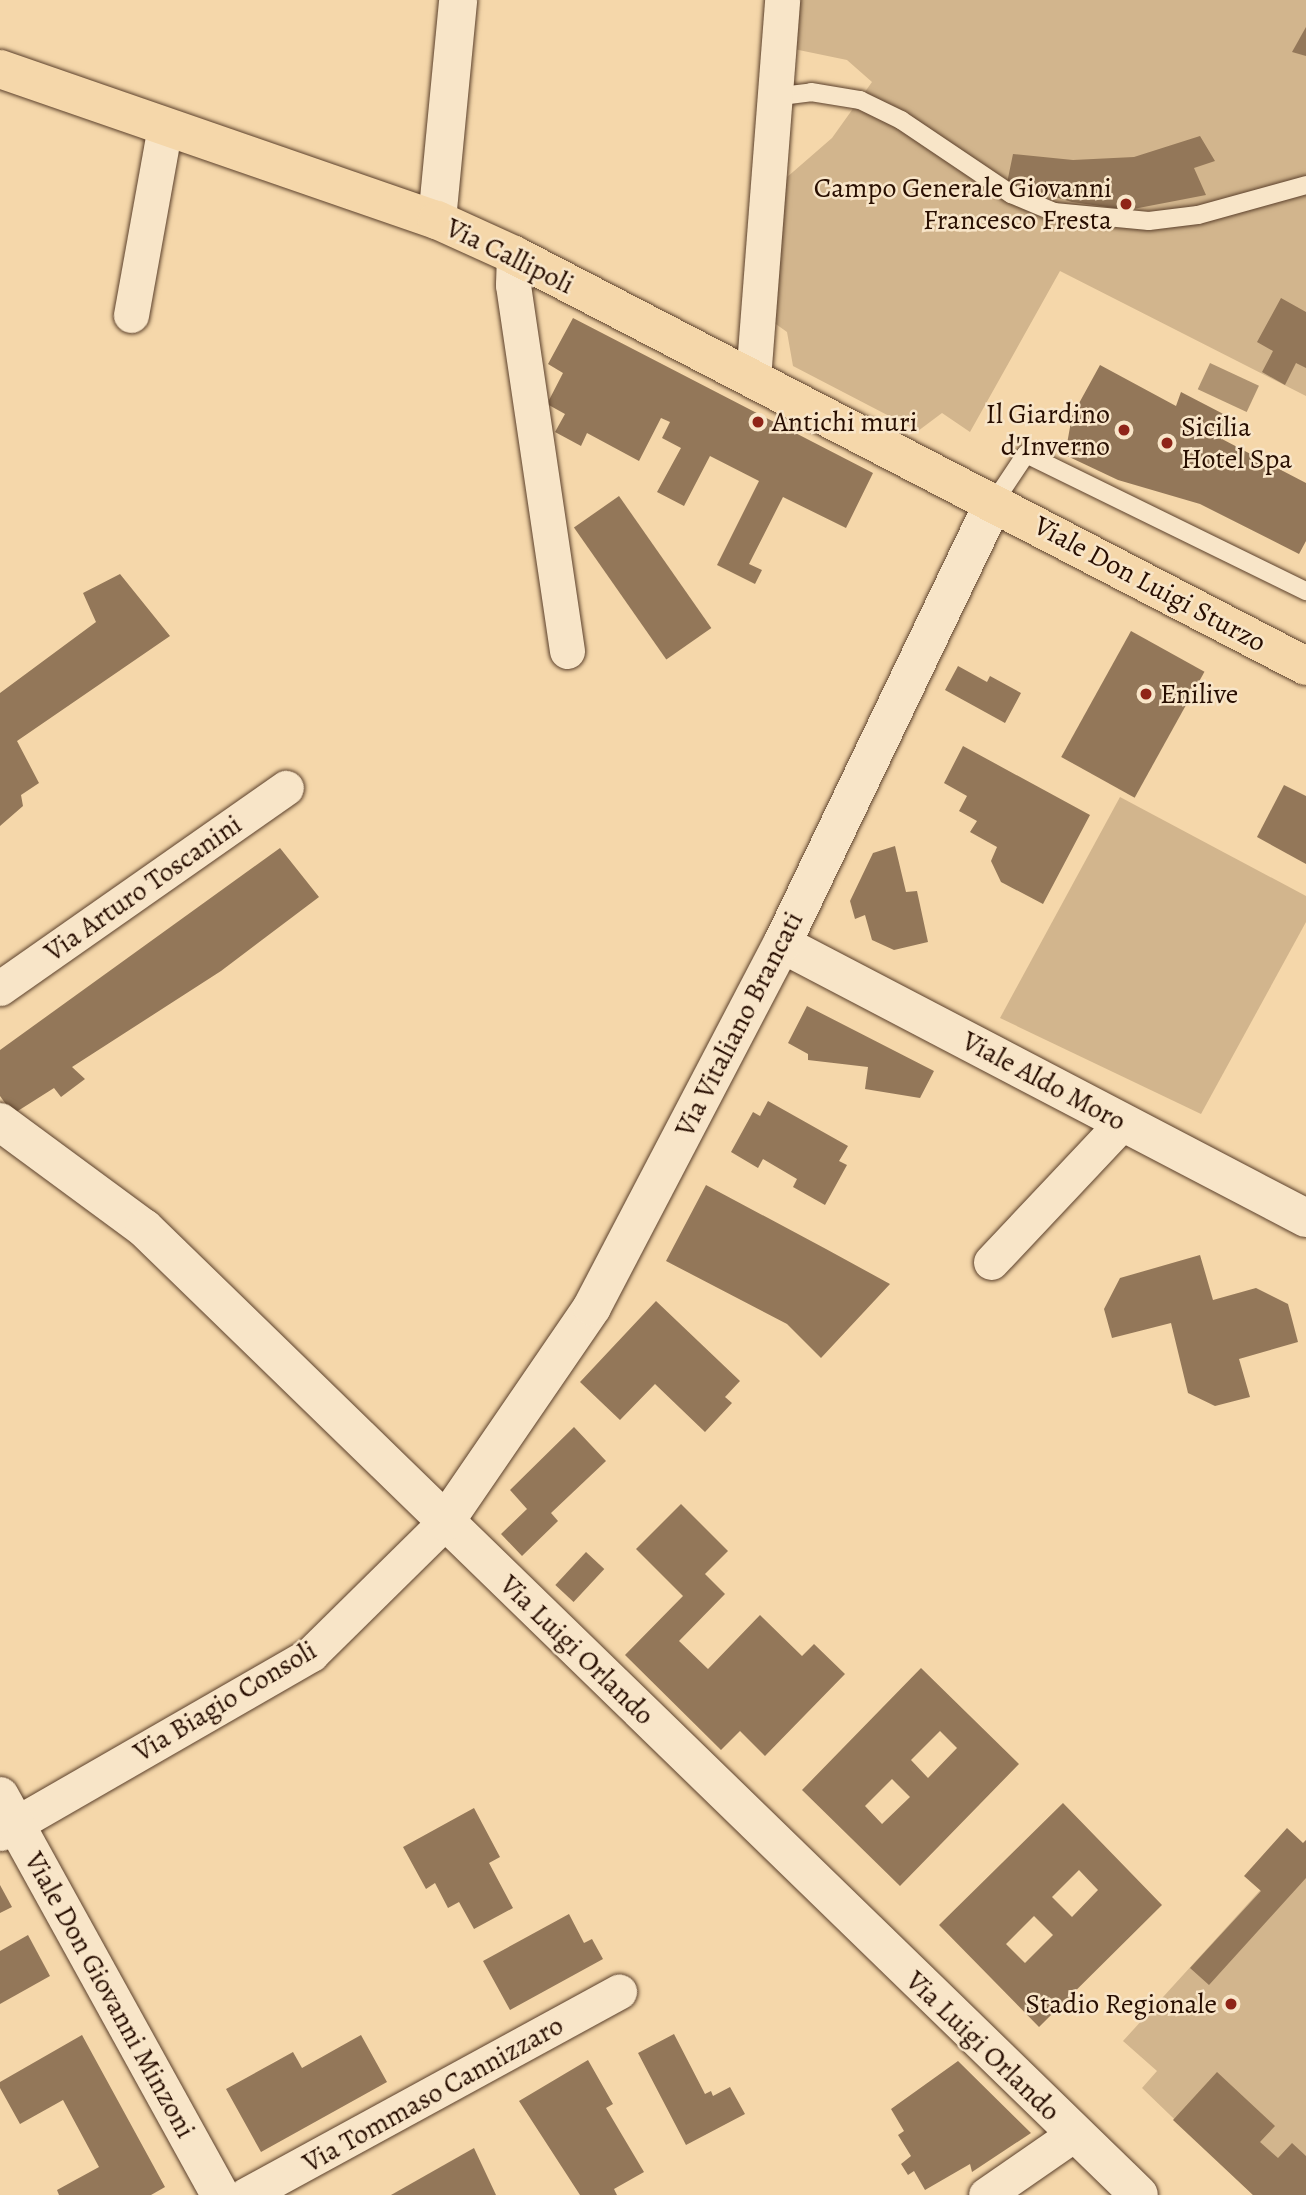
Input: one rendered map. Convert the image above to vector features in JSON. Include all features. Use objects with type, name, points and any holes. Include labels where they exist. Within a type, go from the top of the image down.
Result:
[{"type":"main road","name":"Via Callipoli","points":[[4,76],[165,126],[437,220],[514,255],[994,502]]},
{"type":"main road","name":"Viale Don Luigi Sturzo","points":[[994,502],[1306,666]]},
{"type":"street","points":[[437,220],[458,0]]},
{"type":"street","points":[[753,379],[782,0]]},
{"type":"street","points":[[131,315],[165,126]]},
{"type":"street","points":[[514,255],[513,285],[567,651]]},
{"type":"street","name":"Via Vitaliano Brancati","points":[[445,1522],[592,1307],[782,944],[994,502]]},
{"type":"street","name":"Via Arturo Toscanini","points":[[0,988],[286,788]]},
{"type":"street","name":"Viale Aldo Moro","points":[[782,944],[1306,1218]]},
{"type":"street","name":"Via Luigi Orlando","points":[[0,1122],[144,1228],[1139,2195]]},
{"type":"street","points":[[991,1262],[1123,1122]]},
{"type":"street","name":"Via Biagio Consoli","points":[[5,1818],[312,1654],[445,1522]]},
{"type":"street","name":"Viale Don Giovanni Minzoni","points":[[5,1818],[220,2195]]},
{"type":"street","name":"Via Tommaso Cannizzaro","points":[[246,2195],[619,1992]]},
{"type":"street","points":[[986,2195],[1074,2134]]},
{"type":"lane","points":[[773,97],[811,92],[860,100],[901,120],[1011,194],[1054,212],[1149,221],[1198,215],[1306,185]]},
{"type":"lane","points":[[994,502],[1026,454],[1306,591]]},
{"type":"shaded area","name":"Campo Generale Giovanni Francesco Fresta","points":[[795,0],[1306,0],[1306,396],[1060,271],[970,432],[942,413],[918,431],[793,366],[787,332],[773,322],[786,178],[832,138],[872,82],[847,60],[789,48]]},
{"type":"shaded area","points":[[1210,363],[1259,386],[1247,412],[1198,389]]},
{"type":"shaded area","points":[[1120,797],[1306,896],[1306,922],[1201,1114],[1000,1018]]},
{"type":"shaded area","name":"Stadio Regionale","points":[[1306,1840],[1306,2195],[1253,2195],[1142,2088],[1157,2071],[1123,2041]]},
{"type":"building","points":[[1306,27],[1306,56],[1292,52]]},
{"type":"building","points":[[1200,136],[1215,161],[1194,168],[1206,195],[1128,210],[1072,202],[1007,183],[1013,154],[1073,160],[1134,157]]},
{"type":"building","points":[[1281,298],[1306,312],[1306,368],[1296,363],[1285,385],[1262,372],[1273,351],[1257,342]]},
{"type":"building","points":[[573,318],[873,473],[846,528],[783,497],[749,564],[762,570],[755,584],[717,565],[759,481],[710,456],[684,506],[657,492],[681,448],[662,438],[670,422],[661,418],[639,461],[587,433],[581,446],[555,432],[565,414],[547,404],[563,373],[548,364]]},
{"type":"building","points":[[1100,365],[1176,406],[1181,392],[1233,419],[1222,439],[1306,483],[1306,541],[1299,554],[1200,504],[1118,480],[1065,455],[1072,416]]},
{"type":"building","points":[[619,496],[711,628],[666,659],[574,528]]},
{"type":"building","points":[[120,574],[170,636],[17,741],[39,783],[21,795],[23,806],[0,826],[0,693],[96,622],[83,593]]},
{"type":"building","points":[[1131,631],[1204,672],[1135,798],[1061,757]]},
{"type":"building","points":[[958,666],[987,682],[990,676],[1021,693],[1005,723],[945,690]]},
{"type":"building","points":[[963,746],[1090,815],[1043,904],[1001,882],[991,861],[997,847],[970,832],[977,821],[959,811],[967,796],[944,783]]},
{"type":"building","points":[[1284,785],[1306,796],[1306,864],[1257,837]]},
{"type":"building","points":[[895,846],[906,892],[917,891],[928,942],[894,950],[872,940],[865,915],[855,919],[850,901],[873,853]]},
{"type":"building","points":[[280,848],[319,897],[221,971],[72,1067],[85,1079],[61,1097],[54,1088],[13,1114],[0,1096],[0,1050]]},
{"type":"building","points":[[807,1006],[934,1071],[920,1098],[865,1089],[868,1067],[808,1060],[808,1054],[788,1043]]},
{"type":"building","points":[[768,1101],[848,1146],[839,1161],[847,1165],[825,1205],[793,1187],[797,1179],[763,1159],[758,1168],[731,1152],[753,1112],[760,1116]]},
{"type":"building","points":[[706,1185],[890,1284],[821,1358],[787,1324],[666,1261]]},
{"type":"building","points":[[1200,1255],[1213,1300],[1256,1288],[1288,1304],[1298,1342],[1239,1359],[1250,1397],[1215,1406],[1188,1393],[1171,1323],[1112,1338],[1104,1309],[1120,1278]]},
{"type":"building","points":[[656,1301],[740,1381],[725,1397],[732,1403],[705,1432],[655,1384],[620,1420],[580,1382]]},
{"type":"building","points":[[574,1427],[606,1461],[551,1513],[558,1521],[522,1556],[501,1534],[527,1509],[510,1490]]},
{"type":"building","points":[[681,1504],[728,1551],[705,1574],[725,1594],[679,1641],[708,1669],[760,1615],[802,1656],[814,1644],[845,1674],[765,1756],[740,1731],[721,1750],[625,1655],[683,1596],[636,1549]]},
{"type":"building","points":[[586,1552],[604,1569],[574,1602],[555,1585]]},
{"type":"building","points":[[921,1668],[1019,1764],[900,1886],[802,1790]],"holes":[[[940,1731],[957,1748],[928,1778],[911,1760]],[[892,1779],[910,1797],[882,1824],[865,1806]]]},
{"type":"building","points":[[1063,1803],[1162,1905],[1039,2027],[939,1925]],"holes":[[[1079,1870],[1098,1890],[1072,1917],[1052,1897]],[[1034,1916],[1053,1935],[1025,1963],[1006,1944]]]},
{"type":"building","points":[[474,1808],[500,1857],[489,1863],[513,1908],[474,1929],[459,1902],[448,1908],[435,1883],[426,1889],[403,1847]]},
{"type":"building","points":[[1287,1828],[1303,1843],[1306,1840],[1306,1878],[1209,1985],[1190,1968],[1261,1891],[1244,1876]]},
{"type":"building","points":[[0,1885],[12,1907],[0,1913]]},
{"type":"building","points":[[569,1914],[584,1943],[592,1939],[603,1959],[510,2010],[483,1961]]},
{"type":"building","points":[[28,1935],[50,1976],[0,2004],[0,1951]]},
{"type":"building","points":[[674,2034],[705,2094],[711,2091],[713,2096],[730,2087],[745,2114],[686,2145],[638,2053]]},
{"type":"building","points":[[82,2035],[165,2187],[151,2195],[59,2195],[57,2190],[99,2167],[63,2100],[20,2124],[0,2088],[0,2082]]},
{"type":"building","points":[[361,2035],[387,2082],[261,2152],[226,2089],[293,2052],[302,2068]]},
{"type":"building","points":[[588,2060],[613,2104],[606,2108],[644,2172],[614,2189],[617,2195],[580,2195],[519,2101]]},
{"type":"building","points":[[958,2061],[1031,2133],[972,2172],[970,2164],[925,2190],[914,2171],[908,2175],[901,2164],[911,2156],[898,2135],[904,2131],[891,2109]]},
{"type":"building","points":[[1217,2072],[1275,2126],[1260,2142],[1278,2158],[1292,2143],[1306,2156],[1306,2195],[1253,2195],[1173,2120]]},
{"type":"building","points":[[474,2148],[496,2195],[391,2195]]},
{"type":"place","name":"Campo Generale Giovanni Francesco Fresta","points":[[1126,204]]},
{"type":"place","name":"Antichi muri","points":[[758,422]]},
{"type":"place","name":"Il Giardino d'Inverno","points":[[1124,430]]},
{"type":"place","name":"Sicilia Hotel Spa","points":[[1167,443]]},
{"type":"place","name":"Enilive","points":[[1146,694]]},
{"type":"place","name":"Stadio Regionale","points":[[1231,2004]]}]
